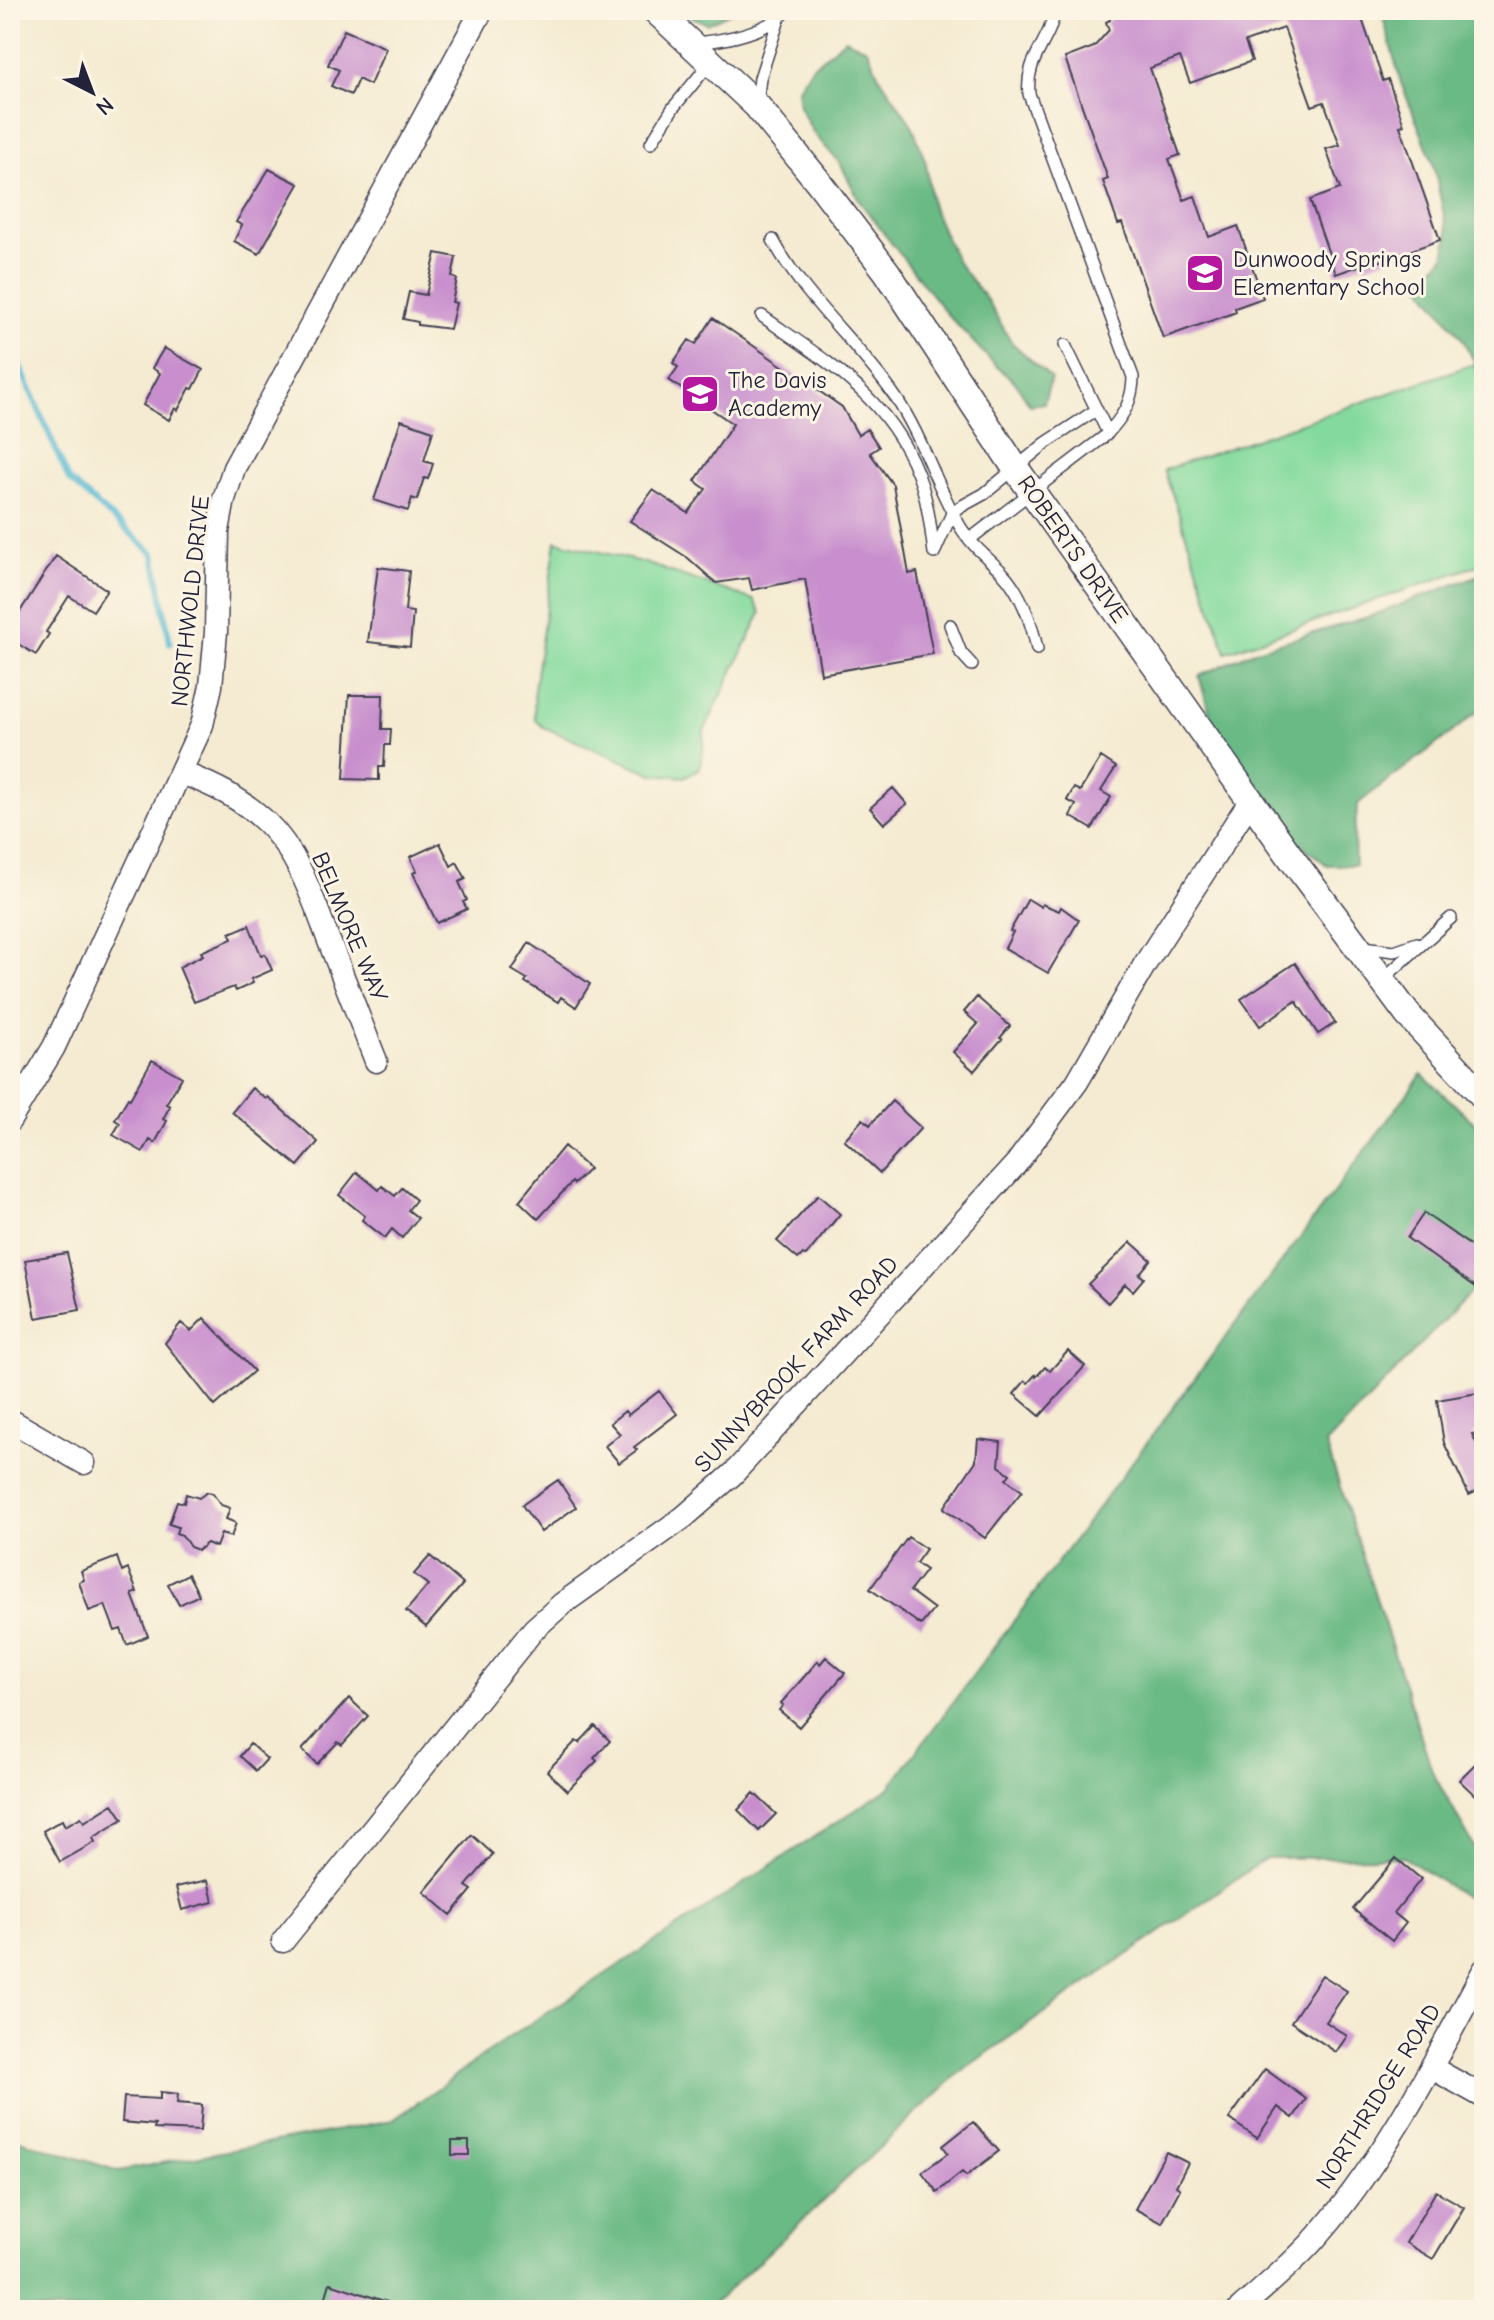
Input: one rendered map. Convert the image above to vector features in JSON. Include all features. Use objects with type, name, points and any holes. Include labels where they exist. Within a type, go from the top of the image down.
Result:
[{"type":"street","name":"NORTHWOLD DRIVE","points":[[10,1120],[54,1047],[202,725],[211,686],[216,632],[218,531],[234,468],[482,10]]},
{"type":"street","name":"ROBERTS DRIVE","points":[[655,10],[757,106],[887,272],[1024,480],[1250,801],[1408,1015],[1484,1097]]},
{"type":"street","name":"BELMORE WAY","points":[[182,773],[215,785],[243,802],[267,823],[288,848],[306,882],[376,1061]]},
{"type":"street","name":"SUNNYBROOK FARM ROAD","points":[[283,1941],[534,1629],[562,1604],[684,1517],[733,1474],[1016,1164],[1077,1082],[1145,964],[1250,801]]},
{"type":"street","points":[[10,1420],[84,1463]]},
{"type":"street","name":"NORTHRIDGE ROAD","points":[[1239,2310],[1320,2232],[1363,2176],[1432,2068],[1484,1970]]},
{"type":"street","points":[[1432,2068],[1484,2097]]},
{"type":"lane","points":[[762,316],[856,385],[889,421],[922,487],[934,553],[953,511],[984,494],[1024,480],[1108,433],[1131,399],[1133,377],[1029,94],[1033,59],[1051,28],[1055,10]]},
{"type":"lane","points":[[691,44],[742,34],[784,14]]},
{"type":"lane","points":[[757,106],[760,78],[784,14]]},
{"type":"lane","points":[[651,143],[673,108],[711,62]]},
{"type":"lane","points":[[773,240],[807,293],[875,368],[895,396],[913,425],[953,511],[970,539],[985,559],[1003,573],[1018,596],[1034,630],[1037,649]]},
{"type":"lane","points":[[1065,345],[1108,433]]},
{"type":"lane","points":[[970,539],[1024,480],[1046,443],[1096,410]]},
{"type":"lane","points":[[950,625],[961,653],[972,665]]},
{"type":"lane","points":[[1382,980],[1451,918]]},
{"type":"lane","points":[[1352,941],[1373,950],[1394,951],[1432,934]]},
{"type":"green space","points":[[678,10],[736,10],[707,24]]},
{"type":"green space","points":[[1381,10],[1484,10],[1484,380],[1463,340],[1420,284],[1444,257],[1448,235],[1433,162],[1401,83]]},
{"type":"green space","points":[[845,39],[867,49],[878,74],[913,127],[926,163],[932,207],[957,262],[987,300],[1012,343],[1051,378],[1044,403],[1030,405],[1015,382],[947,314],[860,202],[840,163],[814,134],[799,106],[797,90],[812,67]]},
{"type":"green space","points":[[1474,364],[1484,393],[1484,563],[1226,652],[1164,470]]},
{"type":"green space","points":[[556,541],[645,563],[754,600],[761,613],[704,731],[699,769],[684,777],[653,774],[543,727],[535,719],[534,689]]},
{"type":"green space","points":[[1484,573],[1484,706],[1358,804],[1354,833],[1355,865],[1327,865],[1289,835],[1245,778],[1212,721],[1199,676],[1256,650],[1371,616]]},
{"type":"green space","points":[[1422,1074],[1484,1132],[1484,1278],[1326,1444],[1433,1773],[1484,1865],[1484,1909],[1403,1857],[1266,1858],[960,2072],[707,2310],[10,2310],[10,2137],[119,2171],[393,2120],[511,2036],[889,1788]]},
{"type":"building","points":[[1107,10],[1359,10],[1383,81],[1388,79],[1404,125],[1400,126],[1440,240],[1336,274],[1310,200],[1340,189],[1326,149],[1340,145],[1324,102],[1312,106],[1284,28],[1245,42],[1252,61],[1190,83],[1180,57],[1150,68],[1180,155],[1169,159],[1184,200],[1195,196],[1209,237],[1238,226],[1263,298],[1235,308],[1236,312],[1163,338],[1122,223],[1118,224],[1103,181],[1108,179],[1065,58],[1094,47],[1109,30]]},
{"type":"building","points":[[344,30],[386,48],[370,85],[358,79],[351,95],[331,86],[339,70],[328,65]]},
{"type":"building","points":[[269,169],[299,184],[259,254],[234,241],[242,225],[236,222]]},
{"type":"building","points":[[436,253],[456,257],[452,277],[457,279],[452,302],[456,303],[450,329],[418,325],[418,322],[403,319],[409,292],[426,295]]},
{"type":"building","points":[[713,318],[842,407],[858,435],[867,429],[879,447],[870,453],[893,485],[909,574],[917,572],[933,654],[821,674],[805,579],[752,590],[749,578],[716,583],[688,558],[630,521],[653,490],[688,513],[706,489],[695,481],[733,424],[669,380],[678,367],[673,363],[689,340],[696,344]]},
{"type":"building","points":[[164,348],[203,370],[193,389],[190,388],[169,420],[143,405],[160,373],[152,368]]},
{"type":"building","points":[[401,420],[433,431],[424,461],[433,464],[428,479],[424,478],[417,500],[412,498],[408,511],[374,500]]},
{"type":"building","points":[[56,556],[107,590],[93,611],[69,596],[46,632],[49,634],[36,655],[10,639],[10,627]]},
{"type":"building","points":[[378,567],[409,571],[405,611],[413,612],[410,647],[368,642]]},
{"type":"building","points":[[349,695],[383,695],[382,729],[391,729],[390,745],[385,745],[384,767],[379,767],[379,780],[344,779]]},
{"type":"building","points":[[1101,757],[1116,767],[1101,791],[1111,797],[1092,829],[1070,816],[1076,805],[1067,800],[1074,788],[1080,791]]},
{"type":"building","points":[[893,788],[907,804],[884,824],[870,808]]},
{"type":"building","points":[[440,843],[451,866],[457,862],[466,879],[459,882],[467,900],[463,902],[467,909],[437,923],[413,873],[417,871],[410,857]]},
{"type":"building","points":[[1028,899],[1041,907],[1042,904],[1059,911],[1061,907],[1079,920],[1048,973],[1005,948],[1013,932],[1010,931]]},
{"type":"building","points":[[249,925],[261,955],[265,954],[272,970],[251,979],[253,983],[236,991],[234,987],[194,1002],[179,967],[203,955],[201,952],[232,939],[230,933]]},
{"type":"building","points":[[529,943],[590,984],[576,1007],[561,997],[558,1002],[525,982],[527,979],[512,970]]},
{"type":"building","points":[[1295,963],[1335,1023],[1318,1034],[1296,1001],[1260,1026],[1241,999]]},
{"type":"building","points":[[977,997],[1010,1026],[974,1071],[953,1052],[978,1024],[964,1012]]},
{"type":"building","points":[[152,1060],[182,1077],[166,1104],[170,1106],[163,1119],[167,1121],[155,1143],[150,1140],[143,1152],[113,1135],[120,1123],[115,1120]]},
{"type":"building","points":[[252,1088],[266,1099],[268,1097],[318,1142],[298,1166],[232,1112]]},
{"type":"building","points":[[892,1101],[921,1128],[880,1173],[844,1140],[863,1119],[870,1125]]},
{"type":"building","points":[[564,1146],[589,1169],[574,1184],[572,1182],[538,1219],[519,1201]]},
{"type":"building","points":[[357,1172],[379,1190],[382,1186],[395,1196],[402,1188],[416,1200],[408,1210],[418,1218],[402,1238],[392,1229],[385,1238],[362,1220],[365,1216],[339,1195]]},
{"type":"building","points":[[818,1195],[840,1214],[806,1256],[803,1254],[798,1259],[777,1241]]},
{"type":"building","points":[[1424,1213],[1474,1248],[1484,1234],[1484,1275],[1476,1287],[1407,1238]]},
{"type":"building","points":[[1131,1242],[1151,1260],[1139,1274],[1144,1278],[1133,1291],[1125,1284],[1108,1303],[1088,1284]]},
{"type":"building","points":[[67,1253],[80,1310],[36,1318],[25,1260]]},
{"type":"building","points":[[204,1318],[254,1371],[215,1406],[165,1343],[181,1323],[191,1331]]},
{"type":"building","points":[[1068,1351],[1085,1366],[1040,1416],[1014,1394],[1025,1381],[1028,1383],[1045,1367],[1050,1371]]},
{"type":"building","points":[[659,1391],[677,1414],[634,1447],[637,1450],[619,1463],[605,1446],[620,1434],[610,1423],[625,1411],[628,1415]]},
{"type":"building","points":[[1478,1393],[1483,1432],[1472,1434],[1484,1459],[1484,1488],[1469,1495],[1444,1443],[1437,1400]]},
{"type":"building","points":[[978,1439],[1001,1442],[999,1466],[1010,1474],[1006,1479],[1022,1491],[985,1538],[944,1508],[976,1461]]},
{"type":"building","points":[[558,1480],[576,1507],[541,1532],[522,1505]]},
{"type":"building","points":[[207,1492],[213,1494],[221,1505],[230,1508],[226,1519],[236,1523],[231,1537],[221,1534],[216,1547],[207,1543],[198,1550],[190,1547],[182,1535],[176,1533],[178,1527],[169,1524],[177,1501],[184,1503],[186,1494],[199,1498]]},
{"type":"building","points":[[908,1537],[926,1549],[916,1563],[926,1570],[910,1591],[934,1609],[921,1625],[870,1589]]},
{"type":"building","points":[[430,1556],[463,1584],[426,1627],[406,1611],[428,1585],[414,1574]]},
{"type":"building","points":[[117,1557],[122,1572],[128,1569],[137,1592],[132,1594],[148,1636],[127,1645],[121,1629],[115,1631],[105,1605],[89,1611],[79,1582],[84,1580],[81,1571]]},
{"type":"building","points":[[188,1574],[199,1595],[179,1605],[168,1584]]},
{"type":"building","points":[[826,1657],[845,1673],[799,1727],[779,1710],[783,1705],[781,1703],[818,1661],[820,1664]]},
{"type":"building","points":[[349,1698],[368,1716],[342,1745],[338,1742],[317,1764],[302,1750]]},
{"type":"building","points":[[595,1726],[610,1741],[594,1758],[597,1761],[567,1791],[547,1771]]},
{"type":"building","points":[[250,1744],[267,1759],[256,1771],[240,1756]]},
{"type":"building","points":[[1484,1755],[1484,1804],[1459,1780]]},
{"type":"building","points":[[754,1793],[776,1814],[759,1831],[738,1810]]},
{"type":"building","points":[[113,1804],[123,1819],[93,1838],[95,1842],[60,1862],[43,1831],[62,1820],[65,1826],[81,1817],[84,1822]]},
{"type":"building","points":[[472,1835],[493,1854],[466,1886],[472,1890],[451,1915],[424,1892]]},
{"type":"building","points":[[1396,1858],[1421,1879],[1394,1913],[1406,1923],[1392,1941],[1353,1909]]},
{"type":"building","points":[[208,1880],[213,1902],[182,1910],[176,1887]]},
{"type":"building","points":[[1322,1975],[1347,1991],[1326,2022],[1347,2036],[1336,2052],[1291,2022]]},
{"type":"building","points":[[1265,2069],[1306,2099],[1293,2118],[1278,2107],[1257,2138],[1229,2119]]},
{"type":"building","points":[[160,2092],[178,2094],[177,2103],[202,2105],[200,2131],[154,2129],[155,2125],[122,2122],[124,2097],[160,2099]]},
{"type":"building","points":[[973,2122],[999,2151],[966,2176],[962,2172],[937,2192],[922,2172],[948,2153],[943,2146]]},
{"type":"building","points":[[452,2141],[469,2141],[469,2155],[452,2155]]},
{"type":"building","points":[[1166,2152],[1188,2163],[1176,2186],[1180,2189],[1162,2223],[1135,2209]]},
{"type":"building","points":[[1436,2191],[1464,2207],[1433,2259],[1406,2243]]},
{"type":"building","points":[[330,2283],[402,2307],[402,2310],[322,2310]]},
{"type":"waterway","points":[[10,343],[69,480],[154,554],[170,643]]},
{"type":"place","name":"Dunwoody Springs Elementary School","points":[[1205,273]]},
{"type":"place","name":"The Davis Academy","points":[[700,394]]}]
